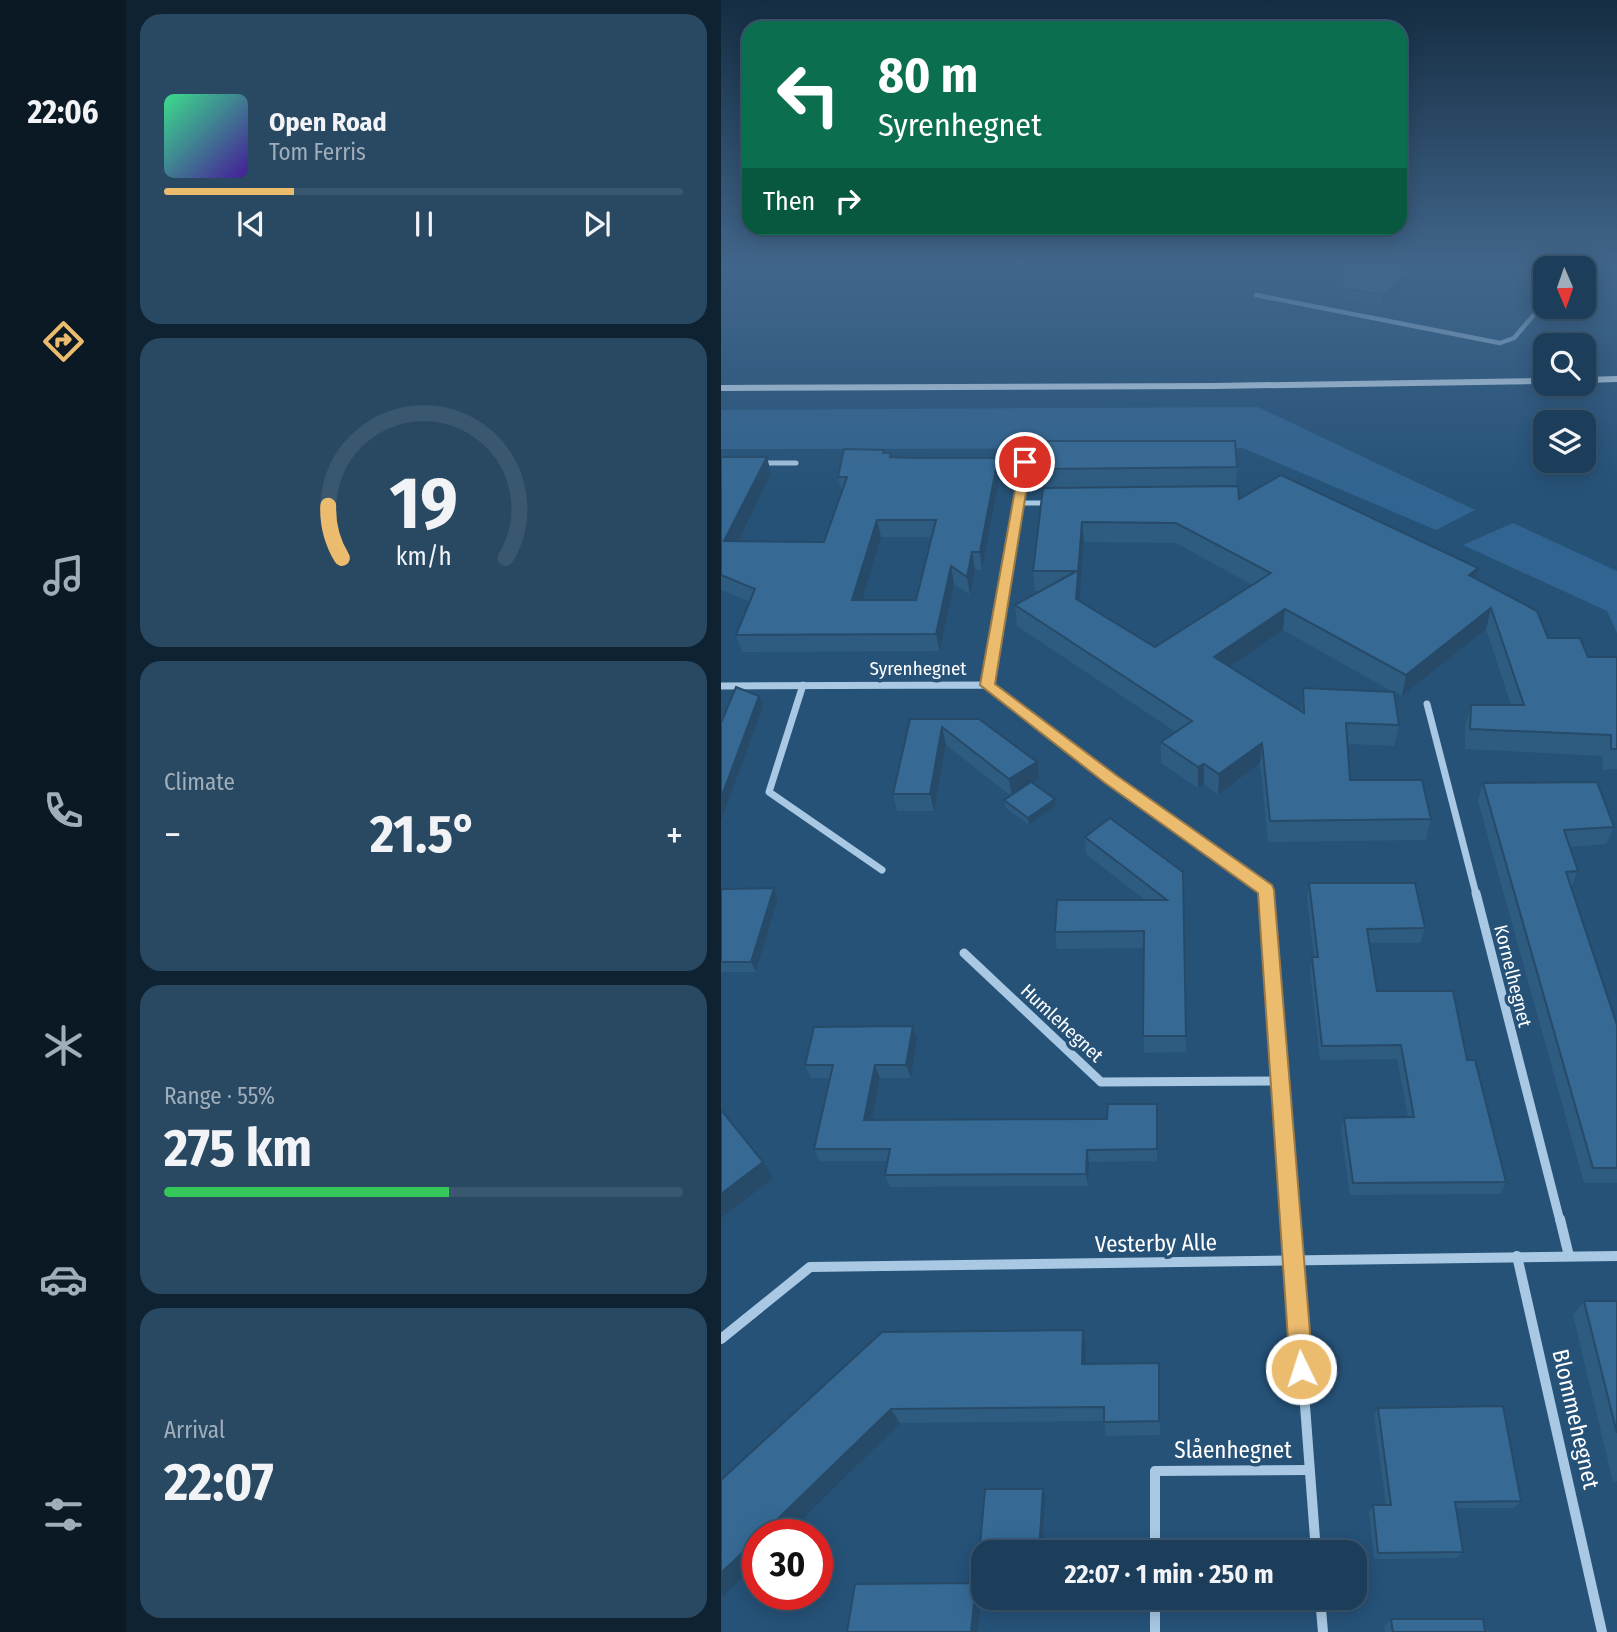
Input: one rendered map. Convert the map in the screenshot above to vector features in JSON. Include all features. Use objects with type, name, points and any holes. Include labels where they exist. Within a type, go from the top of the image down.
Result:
[{"type":"main road","points":[[1596,380],[1617,379]]},
{"type":"main road","points":[[721,387],[1214,386],[1533,381]]},
{"type":"street","points":[[984,462],[1025,462],[988,685]]},
{"type":"street","points":[[758,463],[796,463]]},
{"type":"street","points":[[1019,503],[1057,503]]},
{"type":"street","points":[[803,685],[769,792],[882,870]]},
{"type":"street","name":"Syrenhegnet","points":[[721,686],[988,685],[1110,779],[1266,890],[1278,1081],[1315,1540]]},
{"type":"street","name":"Kornelhegnet","points":[[1427,704],[1569,1256]]},
{"type":"street","name":"Humlehegnet","points":[[964,953],[1101,1082],[1278,1081]]},
{"type":"street","name":"Blommehegnet","points":[[1517,1256],[1602,1632]]},
{"type":"street","name":"Vesterby Alle","points":[[721,1339],[810,1267],[1617,1256]]},
{"type":"street","name":"Slåenhegnet","points":[[1155,1540],[1155,1471],[1309,1470]]},
{"type":"street","points":[[1155,1610],[1155,1632]]},
{"type":"street","points":[[1321,1610],[1323,1632]]},
{"type":"shaded area","points":[[1258,407],[1475,510],[1436,530],[1243,448],[721,449],[721,410]]},
{"type":"shaded area","points":[[1513,523],[1617,571],[1617,633],[1607,611],[1463,545]]},
{"type":"building","points":[[1047,441],[1235,441],[1237,467],[1044,469]]},
{"type":"building","points":[[844,449],[884,450],[883,453],[891,453],[890,457],[998,458],[980,552],[972,552],[967,577],[951,566],[936,634],[736,635],[755,589],[721,575],[721,457],[767,457],[724,541],[824,542],[847,477],[838,477]],"holes":[[[877,520],[936,520],[916,600],[852,600]]]},
{"type":"building","points":[[1281,475],[1478,568],[1469,575],[1537,611],[1548,638],[1580,638],[1588,657],[1617,657],[1617,749],[1611,749],[1611,735],[1470,729],[1471,705],[1524,705],[1491,608],[1406,675],[1285,609],[1214,657],[1304,713],[1303,688],[1394,692],[1399,725],[1346,723],[1350,780],[1422,780],[1431,819],[1270,821],[1262,743],[1219,774],[1204,764],[1198,767],[1161,742],[1192,721],[1015,605],[1077,571],[1033,571],[1043,488],[1238,486],[1239,499]],"holes":[[[1082,522],[1176,523],[1271,573],[1155,647],[1076,599]]]},
{"type":"building","points":[[736,687],[759,696],[721,798],[721,723]]},
{"type":"building","points":[[910,719],[979,719],[1037,762],[1009,779],[942,727],[930,794],[893,794]]},
{"type":"building","points":[[1031,782],[1055,799],[1028,818],[1004,800]]},
{"type":"building","points":[[1597,782],[1614,827],[1564,830],[1578,871],[1566,872],[1617,1025],[1617,1168],[1593,1168],[1483,783]]},
{"type":"building","points":[[1110,818],[1183,872],[1186,1036],[1143,1036],[1144,931],[1055,932],[1057,900],[1167,900],[1085,837]]},
{"type":"building","points":[[1309,883],[1415,883],[1425,928],[1367,929],[1377,991],[1453,991],[1467,1060],[1475,1060],[1506,1182],[1353,1183],[1344,1118],[1414,1117],[1401,1045],[1322,1046],[1312,957],[1318,957]]},
{"type":"building","points":[[774,888],[751,962],[721,962],[721,889]]},
{"type":"building","points":[[913,1026],[906,1065],[875,1065],[864,1120],[1107,1119],[1108,1104],[1157,1104],[1157,1149],[1087,1150],[1086,1174],[885,1175],[890,1149],[814,1149],[833,1065],[805,1065],[814,1027]]},
{"type":"building","points":[[721,1110],[763,1162],[721,1194]]},
{"type":"building","points":[[1584,1301],[1617,1301],[1617,1433]]},
{"type":"building","points":[[1083,1330],[1082,1364],[1159,1363],[1159,1421],[1104,1422],[1104,1407],[891,1409],[778,1519],[742,1519],[742,1553],[721,1573],[721,1480],[882,1332]]},
{"type":"building","points":[[1503,1406],[1521,1501],[1455,1502],[1463,1552],[1378,1553],[1373,1505],[1391,1505],[1378,1408]]},
{"type":"building","points":[[985,1489],[1043,1489],[1040,1540],[980,1540]]},
{"type":"building","points":[[971,1583],[971,1610],[973,1610],[971,1632],[847,1632],[855,1584]]},
{"type":"building","points":[[1391,1619],[1483,1619],[1485,1632],[1393,1632]]},
{"type":"route","points":[[1025,462],[988,685],[1110,779],[1266,890],[1301,1369]]}]
